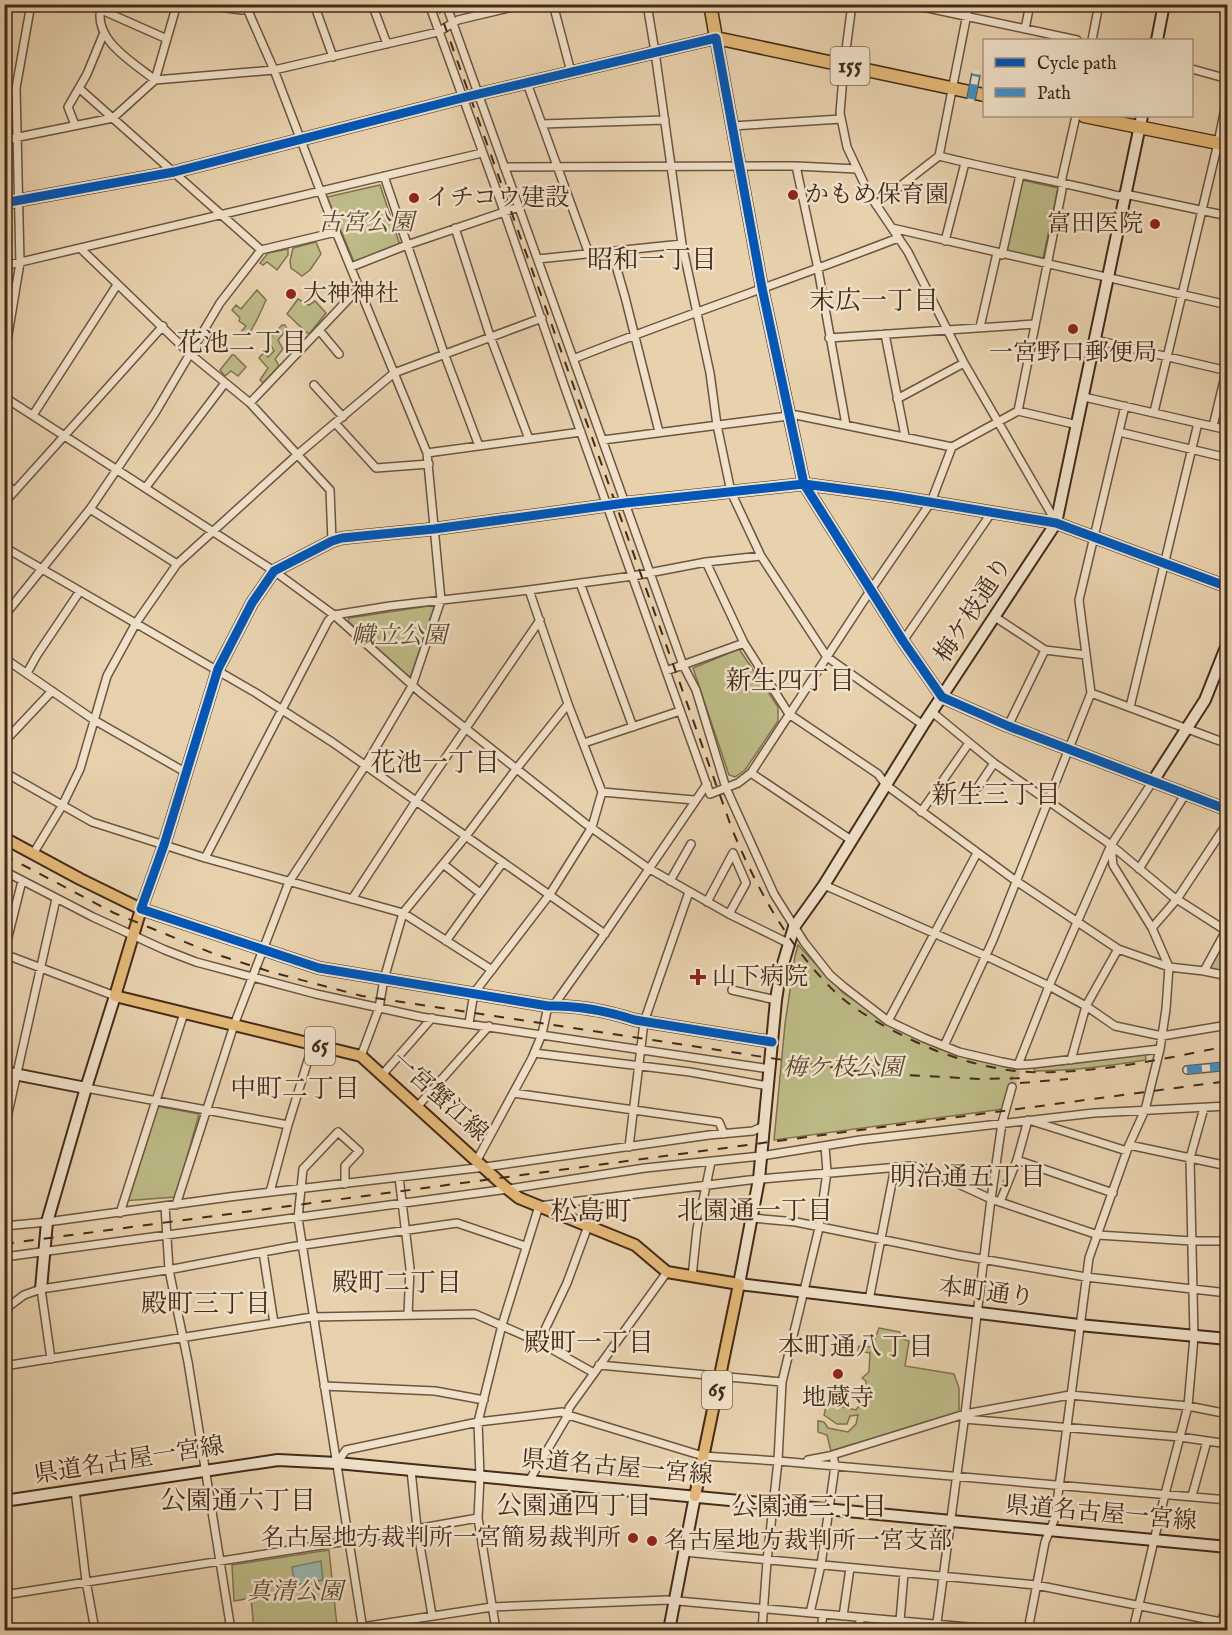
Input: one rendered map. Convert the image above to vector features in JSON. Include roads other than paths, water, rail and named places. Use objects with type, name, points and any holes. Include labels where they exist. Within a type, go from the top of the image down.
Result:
[{"type":"highway","points":[[710,4],[716,38]]},
{"type":"highway","name":"155","points":[[716,38],[983,95]]},
{"type":"highway","points":[[1095,117],[1141,121],[1223,144]]},
{"type":"main road","points":[[4,838],[141,909],[115,996]]},
{"type":"main road","name":"一宮蟹江線","points":[[115,996],[361,1056],[519,1198],[635,1245],[667,1272],[739,1284]]},
{"type":"main road","name":"65","points":[[695,1496],[739,1284]]},
{"type":"street","points":[[4,359],[20,263],[16,88],[31,4]]},
{"type":"street","points":[[88,4],[101,7],[167,39]]},
{"type":"street","points":[[314,4],[333,57]]},
{"type":"street","points":[[372,4],[387,44]]},
{"type":"street","points":[[429,4],[710,794],[738,783],[751,773],[931,502],[952,447],[1018,411],[1078,425]]},
{"type":"street","points":[[447,4],[683,665],[696,690],[726,788],[774,894],[794,927],[830,975],[844,987],[888,1021],[944,1046],[1018,1065],[1160,1049]]},
{"type":"street","points":[[101,7],[100,24],[103,35],[155,80],[274,70],[438,32],[458,20],[502,7],[525,4]]},
{"type":"street","points":[[553,4],[571,72]]},
{"type":"street","points":[[647,4],[682,244],[698,311],[731,492],[761,556],[827,657],[923,725]]},
{"type":"street","points":[[852,4],[844,64],[842,119],[847,147],[876,205],[908,252],[964,363],[1056,523]]},
{"type":"street","points":[[909,4],[1072,39]]},
{"type":"street","points":[[876,205],[939,156],[969,4]]},
{"type":"street","points":[[1025,29],[1030,4]]},
{"type":"street","points":[[1092,39],[1099,4]]},
{"type":"street","points":[[1157,39],[1164,4]]},
{"type":"street","points":[[4,140],[112,118],[155,80],[177,5],[242,10],[246,6],[274,70],[336,232],[427,453],[429,464],[441,600],[412,686],[365,765],[289,882],[234,1025],[177,1205]]},
{"type":"street","points":[[75,125],[68,107],[80,89],[103,35]]},
{"type":"street","points":[[4,203],[174,172],[300,138],[716,38],[762,288],[804,484],[903,641],[942,698],[1008,726],[1227,810]]},
{"type":"street","points":[[1193,70],[1227,79]]},
{"type":"street","points":[[971,99],[976,74]]},
{"type":"street","points":[[527,83],[590,254]]},
{"type":"street","points":[[80,89],[261,250]]},
{"type":"street","points":[[1154,412],[1202,210],[1223,144],[1227,93]]},
{"type":"street","points":[[1018,411],[1076,117]]},
{"type":"street","points":[[732,126],[842,119]]},
{"type":"street","points":[[542,124],[665,120]]},
{"type":"street","name":"梅ケ枝通り","points":[[739,1284],[759,1179],[776,1000],[788,943],[794,927],[824,885],[923,725],[1056,523],[1141,121]]},
{"type":"street","points":[[4,266],[482,153]]},
{"type":"street","points":[[939,156],[1118,196],[1125,194],[1227,216]]},
{"type":"street","points":[[945,241],[965,163]]},
{"type":"street","points":[[504,166],[857,168]]},
{"type":"street","points":[[796,166],[818,269],[846,424]]},
{"type":"street","points":[[980,327],[1020,175]]},
{"type":"street","points":[[384,176],[444,353],[479,446]]},
{"type":"street","points":[[351,267],[454,228],[519,207]]},
{"type":"street","points":[[454,228],[490,336],[529,439]]},
{"type":"street","points":[[892,228],[1227,305]]},
{"type":"street","points":[[4,616],[90,509],[155,413],[220,303],[261,250],[336,232]]},
{"type":"street","points":[[573,359],[898,238]]},
{"type":"street","points":[[538,260],[682,244]]},
{"type":"street","points":[[81,249],[189,353],[250,403],[330,490],[332,541]]},
{"type":"street","points":[[612,252],[659,432]]},
{"type":"street","points":[[33,415],[117,285]]},
{"type":"street","points":[[250,403],[359,288]]},
{"type":"street","points":[[33,854],[62,806],[80,769],[107,676],[136,623],[177,564],[297,455],[394,373],[542,318]]},
{"type":"street","points":[[830,338],[1035,324]]},
{"type":"street","points":[[4,503],[162,326]]},
{"type":"street","points":[[319,330],[339,354]]},
{"type":"street","points":[[885,334],[904,436]]},
{"type":"street","points":[[1096,340],[1227,370],[1214,426]]},
{"type":"street","points":[[897,399],[964,363]]},
{"type":"street","points":[[146,487],[225,383]]},
{"type":"street","points":[[314,385],[343,417]]},
{"type":"street","points":[[4,397],[274,571],[334,615],[412,686],[648,868],[729,914],[788,943]]},
{"type":"street","points":[[1084,397],[1227,430]]},
{"type":"street","points":[[944,1046],[986,956],[1091,693],[1078,600],[1125,406]]},
{"type":"street","points":[[603,440],[789,415],[846,424],[952,447]]},
{"type":"street","points":[[1130,707],[1198,423]]},
{"type":"street","points":[[336,424],[376,468],[429,464]]},
{"type":"street","points":[[427,453],[581,432]]},
{"type":"street","points":[[1119,432],[1227,458]]},
{"type":"street","points":[[4,484],[15,490]]},
{"type":"street","points":[[772,1042],[644,1022],[616,1014],[564,1005],[548,1006],[319,968],[141,909],[164,845],[184,772],[218,669],[252,603],[274,571],[342,538],[434,529],[625,503],[804,484],[1056,523],[1227,587]]},
{"type":"street","points":[[90,509],[177,564]]},
{"type":"street","points":[[903,641],[992,512]]},
{"type":"street","points":[[4,547],[218,669],[282,710],[365,765],[604,934]]},
{"type":"street","points":[[205,858],[328,621],[334,615],[441,600],[530,591],[633,576],[706,562],[761,556]]},
{"type":"street","points":[[706,562],[744,643],[789,714],[878,774],[886,785],[1016,881],[1118,949],[1169,967],[1227,976]]},
{"type":"street","points":[[580,583],[633,727]]},
{"type":"street","points":[[27,673],[80,591]]},
{"type":"street","points":[[469,1023],[474,993],[550,894],[592,827],[602,792],[568,704],[530,591]]},
{"type":"street","points":[[995,617],[1046,650],[1086,655]]},
{"type":"street","points":[[352,899],[540,620]]},
{"type":"street","points":[[1018,1065],[1049,986],[1111,845],[1205,700],[1227,642]]},
{"type":"street","points":[[666,671],[744,643]]},
{"type":"street","points":[[1008,726],[1046,650]]},
{"type":"street","points":[[4,658],[94,720],[184,772]]},
{"type":"street","points":[[4,742],[52,691]]},
{"type":"street","points":[[1091,693],[1227,744]]},
{"type":"street","points":[[361,1056],[380,1008],[384,979],[403,913],[568,704]]},
{"type":"street","points":[[584,743],[680,711]]},
{"type":"street","points":[[932,712],[994,763],[1111,845],[1177,899],[1227,930],[1204,971]]},
{"type":"street","points":[[921,812],[969,743]]},
{"type":"street","points":[[978,787],[994,763]]},
{"type":"street","points":[[4,772],[92,822],[205,858],[403,913],[492,970]]},
{"type":"street","points":[[751,773],[851,840]]},
{"type":"street","points":[[548,1006],[556,1002],[706,784]]},
{"type":"street","points":[[602,792],[694,801]]},
{"type":"street","points":[[1139,869],[1186,794]]},
{"type":"street","points":[[1152,928],[1177,899],[1227,822]]},
{"type":"street","points":[[670,881],[691,844]]},
{"type":"street","points":[[1028,1630],[1045,1542],[1055,1518],[1089,1258],[1128,1148],[1145,1110],[1162,1036],[1169,967],[1152,928],[1113,865],[1111,845]]},
{"type":"street","points":[[707,902],[732,853],[746,883],[729,914]]},
{"type":"street","points":[[888,1021],[977,853]]},
{"type":"street","points":[[446,941],[503,862]]},
{"type":"street","points":[[443,864],[480,893]]},
{"type":"street","points":[[4,871],[132,936],[196,962],[254,978],[316,994],[432,1018],[770,1069]]},
{"type":"street","points":[[22,881],[4,953],[115,996],[47,1222],[41,1289],[51,1359]]},
{"type":"street","points":[[824,885],[1049,986],[1086,1006],[1115,1026],[1162,1036],[1227,1025]]},
{"type":"street","points":[[629,1147],[644,1022],[689,892]]},
{"type":"street","points":[[4,1131],[56,899]]},
{"type":"street","points":[[1071,1059],[1086,1006],[1118,949]]},
{"type":"street","points":[[732,990],[776,1000]]},
{"type":"street","points":[[481,1163],[534,1053],[542,1034],[548,1006]]},
{"type":"street","points":[[120,1213],[184,1013]]},
{"type":"street","points":[[382,1075],[432,1018]]},
{"type":"street","points":[[417,1107],[489,1026]]},
{"type":"street","points":[[270,1192],[313,1044]]},
{"type":"street","points":[[534,1053],[690,1072],[768,1086]]},
{"type":"street","points":[[1187,1070],[1227,1066]]},
{"type":"street","points":[[4,1072],[288,1125]]},
{"type":"street","points":[[936,1628],[965,1416],[991,1199],[1002,1123],[1012,1087]]},
{"type":"street","points":[[513,1093],[719,1122],[724,1134]]},
{"type":"street","points":[[4,1257],[508,1189],[645,1168],[761,1156],[1002,1123],[1145,1110],[1227,1106]]},
{"type":"street","points":[[1133,1630],[1188,1406],[1194,1337],[1190,1158],[1204,1108]]},
{"type":"street","points":[[1029,1120],[1128,1148],[1227,1166]]},
{"type":"street","points":[[1000,1202],[1017,1160],[1029,1120]]},
{"type":"street","points":[[4,1226],[399,1178],[481,1163],[753,1131],[764,1126]]},
{"type":"street","points":[[345,1184],[345,1166],[359,1151],[338,1132],[303,1169],[297,1218],[363,1629]]},
{"type":"street","points":[[762,1630],[783,1382],[819,1228],[827,1172],[825,1146]]},
{"type":"street","points":[[1017,1160],[1113,1192]]},
{"type":"street","points":[[692,1277],[697,1229],[711,1162]]},
{"type":"street","points":[[496,1630],[478,1518],[480,1477],[478,1422],[502,1324],[539,1206],[759,1179],[911,1166],[926,1169],[991,1199],[1098,1236],[1227,1241]]},
{"type":"street","points":[[869,1300],[895,1167]]},
{"type":"street","points":[[399,1178],[410,1268],[408,1315]]},
{"type":"street","points":[[165,1206],[169,1270],[183,1338],[231,1630]]},
{"type":"street","points":[[752,1218],[796,1222],[1086,1277],[1227,1293]]},
{"type":"street","points":[[5,1308],[41,1289],[169,1270],[301,1245],[457,1223],[525,1246]]},
{"type":"street","points":[[538,1342],[567,1283],[588,1226]]},
{"type":"street","points":[[263,1252],[274,1323]]},
{"type":"street","points":[[529,1481],[568,1415],[568,1408],[667,1272]]},
{"type":"street","name":"本町通り","points":[[739,1284],[1079,1325],[1227,1340]]},
{"type":"street","points":[[4,1366],[312,1317],[475,1314],[502,1324],[594,1373]]},
{"type":"street","points":[[599,1365],[783,1382]]},
{"type":"street","points":[[324,1386],[435,1391],[484,1400]]},
{"type":"street","points":[[778,1461],[816,1460],[965,1416],[1070,1395],[1188,1406],[1227,1414]]},
{"type":"street","points":[[337,1463],[346,1450],[478,1422],[562,1412],[703,1456],[1227,1500]]},
{"type":"street","points":[[965,1416],[1180,1437],[1227,1444]]},
{"type":"street","points":[[1192,1496],[1206,1441]]},
{"type":"street","points":[[810,1613],[821,1565],[835,1466],[833,1455]]},
{"type":"street","name":"県道名古屋一宮線","points":[[4,1501],[278,1460],[337,1463],[1227,1546]]},
{"type":"street","points":[[411,1470],[417,1528],[432,1615]]},
{"type":"street","points":[[75,1490],[86,1581],[95,1630]]},
{"type":"street","points":[[669,1630],[695,1496]]},
{"type":"street","points":[[4,1595],[221,1559],[348,1541],[478,1518]]},
{"type":"street","points":[[684,1552],[1036,1585],[1221,1622]]},
{"type":"street","points":[[843,1616],[850,1568]]},
{"type":"street","points":[[900,1621],[904,1573]]},
{"type":"street","points":[[342,1630],[363,1629],[492,1606],[667,1600],[900,1621],[936,1628],[1001,1630]]},
{"type":"street","points":[[1219,1630],[1227,1601]]},
{"type":"street","points":[[821,1630],[823,1614]]},
{"type":"street","points":[[859,1630],[860,1618]]},
{"type":"water","points":[[321,1561],[323,1580],[295,1585],[292,1567]]},
{"type":"tunnel","points":[[1012,1087],[1018,1065]]},
{"type":"railway","points":[[437,4],[732,829],[763,895],[803,956],[835,992],[870,1018],[937,1051],[994,1068],[1030,1072],[1080,1071],[1129,1065],[1228,1046]]},
{"type":"railway","points":[[4,855],[114,913],[212,953],[271,972],[362,996],[869,1073],[980,1079],[1029,1078]]},
{"type":"railway","points":[[1020,1083],[1068,1079]]},
{"type":"railway","points":[[4,1244],[1228,1081]]},
{"type":"place","name":"かもめ保育園","points":[[793,195]]},
{"type":"place","name":"イチコウ建設","points":[[414,198]]},
{"type":"place","name":"富田医院","points":[[1155,224]]},
{"type":"place","name":"大神神社","points":[[291,294]]},
{"type":"place","name":"一宮野口郵便局","points":[[1073,329]]},
{"type":"place","name":"山下病院","points":[[698,977]]},
{"type":"place","name":"地蔵寺","points":[[838,1374]]},
{"type":"place","name":"名古屋地方裁判所一宮簡易裁判所","points":[[633,1538]]},
{"type":"place","name":"名古屋地方裁判所一宮支部","points":[[652,1541]]},
{"type":"district","name":"昭和一丁目","points":[[652,260]]},
{"type":"district","name":"末広一丁目","points":[[874,301]]},
{"type":"district","name":"花池二丁目","points":[[242,343]]},
{"type":"district","name":"新生四丁目","points":[[790,681]]},
{"type":"district","name":"花池一丁目","points":[[435,763]]},
{"type":"district","name":"新生三丁目","points":[[996,795]]},
{"type":"district","name":"中町二丁目","points":[[295,1089]]},
{"type":"district","name":"明治通五丁目","points":[[968,1177]]},
{"type":"district","name":"北園通一丁目","points":[[755,1211]]},
{"type":"district","name":"松島町","points":[[591,1213]]},
{"type":"district","name":"殿町二丁目","points":[[397,1283]]},
{"type":"district","name":"殿町三丁目","points":[[206,1304]]},
{"type":"district","name":"殿町一丁目","points":[[589,1343]]},
{"type":"district","name":"本町通八丁目","points":[[856,1347]]},
{"type":"district","name":"公園通六丁目","points":[[238,1501]]},
{"type":"district","name":"公園通四丁目","points":[[574,1506]]},
{"type":"district","name":"公園通三丁目","points":[[809,1507]]},
{"type":"park label","name":"古宮公園","points":[[366,223]]},
{"type":"park label","name":"幟立公園","points":[[399,636]]},
{"type":"park label","name":"梅ケ枝公園","points":[[843,1068]]},
{"type":"park label","name":"真清公園","points":[[295,1592]]}]
